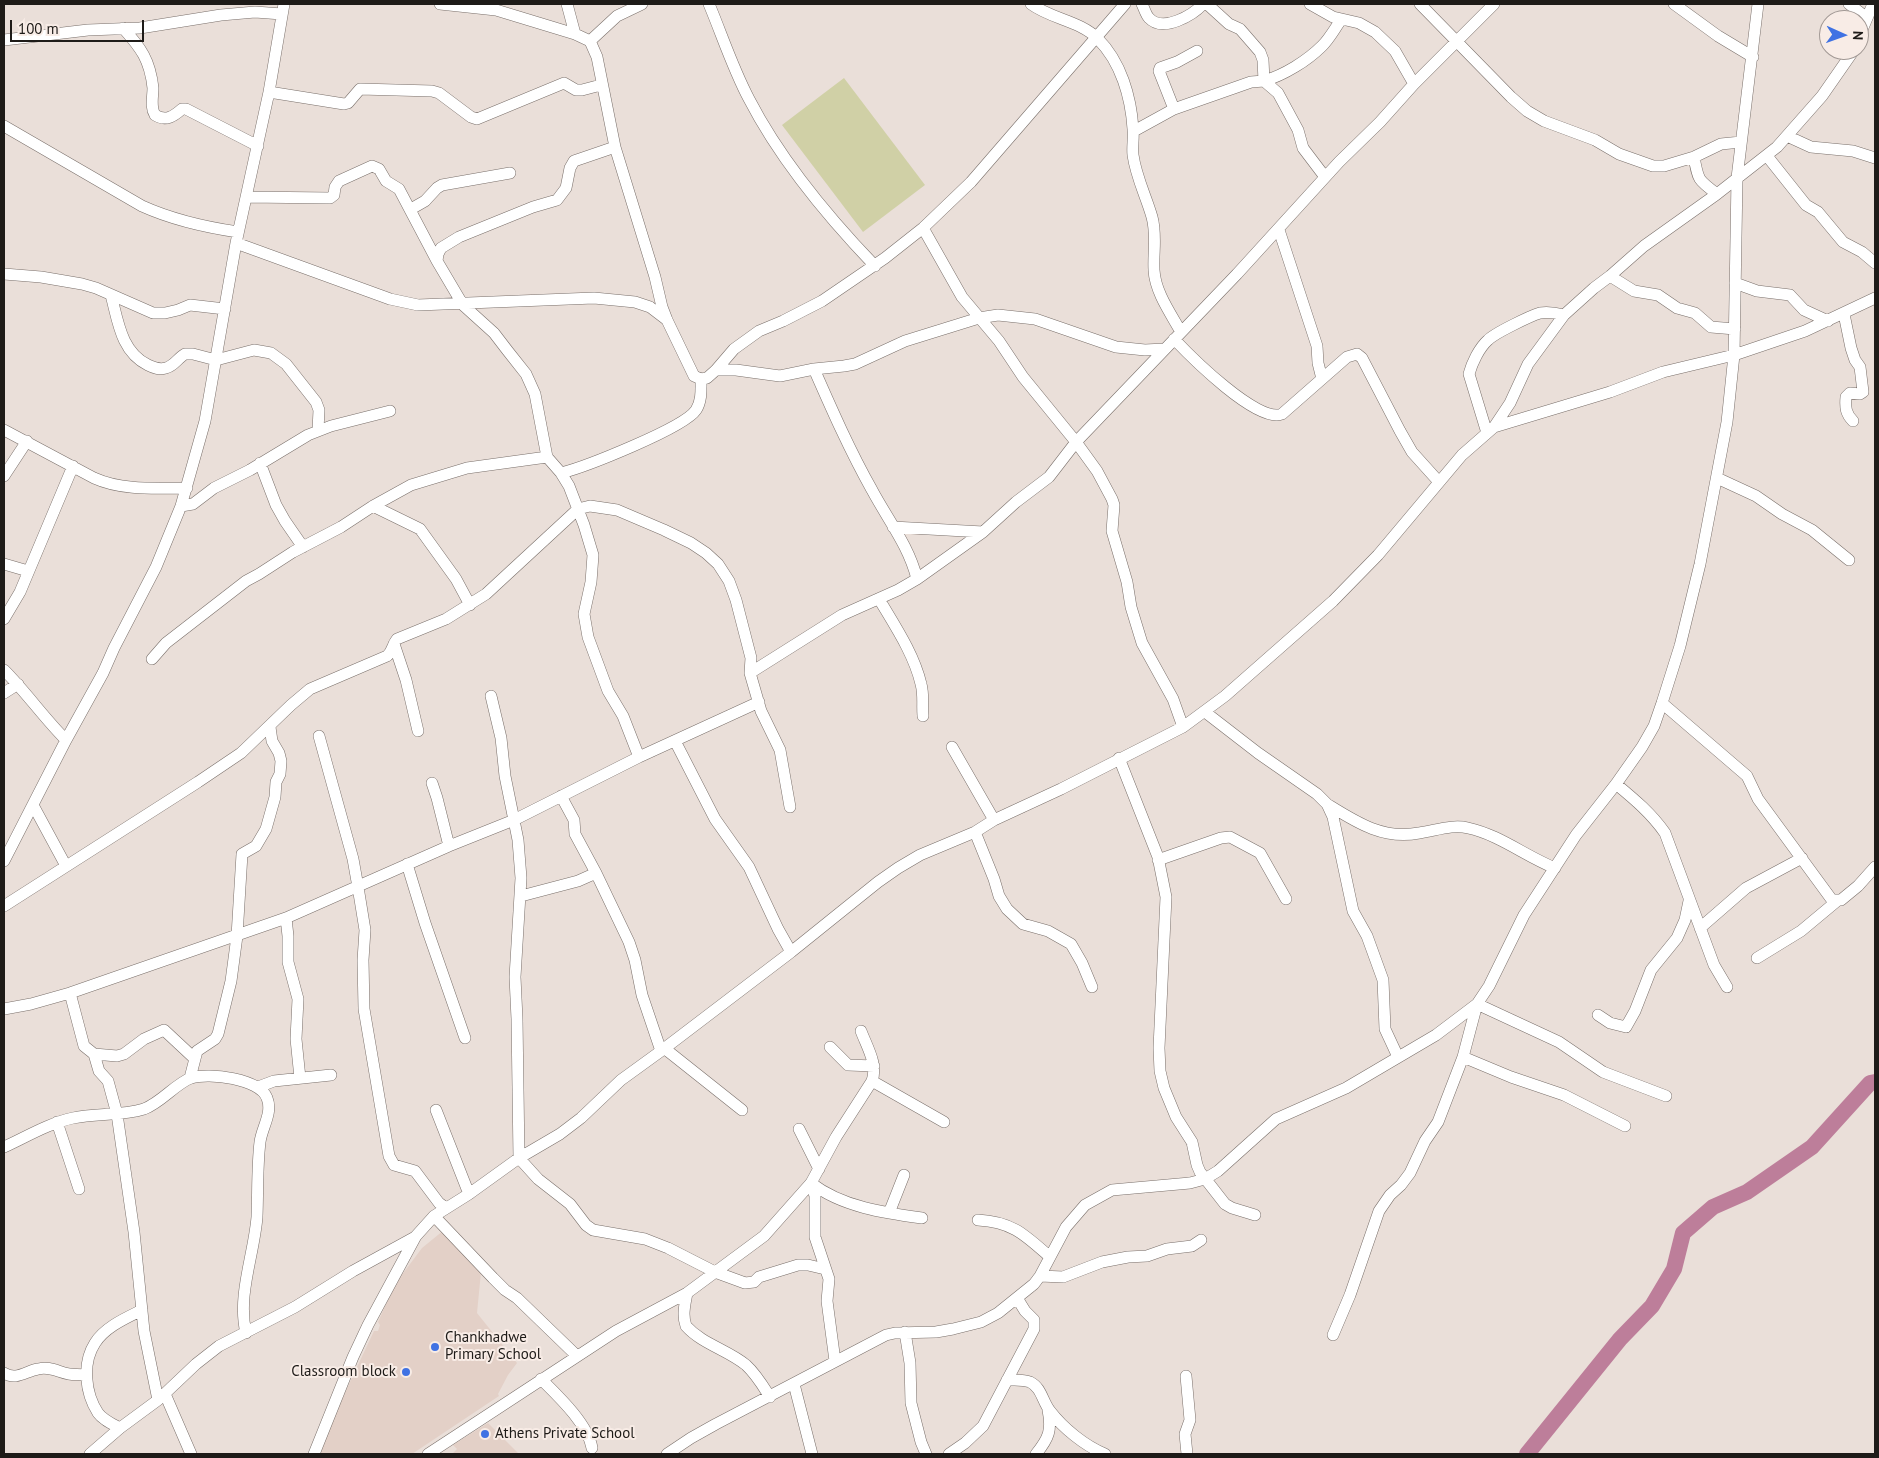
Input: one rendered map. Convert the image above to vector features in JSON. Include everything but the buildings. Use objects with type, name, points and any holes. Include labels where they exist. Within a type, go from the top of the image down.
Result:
[{"type":"street","points":[[440,4],[496,10],[576,34],[590,41],[597,57],[615,147],[667,320],[694,376],[701,379],[707,378],[734,349],[759,331],[822,301],[875,266],[923,228],[970,182],[1125,4]]},
{"type":"street","points":[[567,4],[576,34]]},
{"type":"street","points":[[590,41],[617,16],[642,4]]},
{"type":"street","points":[[709,4],[748,98],[779,149],[841,230],[875,266]]},
{"type":"street","points":[[1031,4],[1097,37],[1118,67],[1131,110],[1134,131],[1133,155],[1154,228],[1155,278],[1178,336],[1222,385],[1272,416],[1282,414],[1347,357],[1357,354],[1362,358],[1412,452],[1438,482]]},
{"type":"street","points":[[1142,4],[1148,17],[1160,23],[1176,22],[1184,19],[1203,4]]},
{"type":"street","points":[[1207,4],[1229,24],[1240,29],[1260,52],[1264,81],[1278,93],[1298,130],[1303,148],[1325,176]]},
{"type":"street","points":[[1310,4],[1341,20],[1359,23],[1375,32],[1395,51],[1414,84]]},
{"type":"street","points":[[1420,4],[1527,111],[1544,121],[1595,140],[1619,154],[1653,166],[1664,166],[1694,157],[1721,144],[1742,142]]},
{"type":"street","points":[[750,673],[842,615],[879,599],[917,579],[983,532],[1016,502],[1049,477],[1076,442],[1279,230],[1325,176],[1494,4]]},
{"type":"street","points":[[1674,4],[1718,36],[1752,57]]},
{"type":"street","points":[[1332,1335],[1350,1295],[1379,1211],[1390,1195],[1410,1173],[1438,1122],[1463,1057],[1477,1004],[1489,986],[1524,915],[1576,835],[1642,747],[1654,726],[1662,703],[1680,646],[1700,564],[1727,422],[1734,355],[1737,178],[1758,4]]},
{"type":"street","points":[[1849,4],[1872,10]]},
{"type":"street","points":[[4,40],[70,31],[158,26],[221,15],[283,9],[269,92],[237,238],[205,421],[187,488],[156,567],[103,673],[66,740],[4,861]]},
{"type":"street","points":[[1134,131],[1174,109],[1251,82],[1264,81],[1283,74],[1323,45],[1341,20]]},
{"type":"street","points":[[123,28],[142,49],[145,56],[152,79],[152,108],[155,115],[162,118],[174,117],[182,109],[186,109],[258,146]]},
{"type":"street","points":[[1174,109],[1160,68],[1177,62],[1197,51]]},
{"type":"street","points":[[314,1454],[368,1325],[416,1236],[434,1216],[469,1194],[519,1158],[560,1134],[581,1118],[621,1080],[898,868],[920,855],[975,832],[994,820],[1061,789],[1183,727],[1205,712],[1333,601],[1378,554],[1462,455],[1490,430],[1510,403],[1528,364],[1564,315],[1660,233],[1717,194],[1767,156],[1822,96],[1847,60]]},
{"type":"street","points":[[269,92],[344,104],[348,103],[360,89],[432,91],[439,93],[470,117],[476,119],[564,83],[576,90],[602,85]]},
{"type":"street","points":[[6,129],[161,215],[237,238],[405,303],[418,306],[594,298],[626,300],[650,307],[667,320]]},
{"type":"street","points":[[1787,136],[1810,147],[1853,151],[1875,158]]},
{"type":"street","points":[[438,261],[438,254],[441,248],[459,237],[533,207],[557,200],[566,188],[571,164],[574,161],[615,147]]},
{"type":"street","points":[[1767,156],[1806,205],[1818,212],[1843,242],[1862,252],[1875,263]]},
{"type":"street","points":[[1694,157],[1697,177],[1717,194]]},
{"type":"street","points":[[246,197],[330,198],[334,195],[335,187],[339,181],[372,166],[379,169],[386,181],[399,189],[463,305],[494,333],[532,384],[547,457],[561,472],[578,509],[593,555],[591,582],[584,614],[588,637],[608,691],[623,716],[639,756]]},
{"type":"street","points":[[411,209],[425,201],[442,185],[510,172]]},
{"type":"street","points":[[923,228],[962,297],[999,341],[1023,377],[1076,442],[1097,471],[1112,499],[1114,505],[1112,531],[1127,582],[1130,607],[1142,644],[1173,699],[1183,727]]},
{"type":"street","points":[[1279,230],[1317,346],[1322,379]]},
{"type":"street","points":[[4,274],[70,282],[96,288],[153,313],[178,310],[190,305],[225,309]]},
{"type":"street","points":[[1610,276],[1634,291],[1658,295],[1677,308],[1694,313],[1711,327],[1735,329]]},
{"type":"street","points":[[1736,283],[1757,291],[1790,296],[1804,310],[1828,321]]},
{"type":"street","points":[[111,295],[124,343],[142,363],[154,368],[163,369],[171,366],[185,354],[194,354],[216,360],[254,350],[271,353],[279,358],[316,402],[319,410],[318,430]]},
{"type":"street","points":[[1490,430],[1610,392],[1663,372],[1734,355],[1804,331],[1875,298]]},
{"type":"street","points":[[1490,430],[1469,374],[1481,349],[1487,340],[1541,313],[1553,312],[1564,315]]},
{"type":"street","points":[[1844,314],[1851,348],[1855,360],[1860,367],[1863,379],[1863,392],[1860,394],[1850,393],[1846,397],[1847,415],[1853,421]]},
{"type":"street","points":[[716,370],[736,370],[772,376],[855,364],[894,345],[978,318],[998,315],[1036,319],[1116,347],[1145,350],[1164,349]]},
{"type":"street","points":[[814,369],[847,443],[871,490],[909,553],[917,579]]},
{"type":"street","points":[[561,472],[575,469],[612,455],[690,417],[699,406],[701,379]]},
{"type":"street","points":[[181,506],[193,504],[214,488],[318,430],[390,411]]},
{"type":"street","points":[[4,430],[94,478],[114,485],[141,488],[187,488]]},
{"type":"street","points":[[4,476],[27,441]]},
{"type":"street","points":[[152,659],[166,643],[246,581],[303,546],[340,527],[411,485],[468,468],[547,457]]},
{"type":"street","points":[[260,463],[276,505],[303,546]]},
{"type":"street","points":[[4,619],[20,592],[73,466]]},
{"type":"street","points":[[1717,478],[1756,496],[1782,514],[1812,530],[1849,560]]},
{"type":"street","points":[[374,506],[420,529],[456,579],[470,605]]},
{"type":"street","points":[[4,906],[229,762],[310,689],[387,656],[392,651],[394,644],[403,636],[446,619],[470,605],[504,578],[578,509],[590,506],[616,510],[691,543],[713,559],[729,581],[736,600],[751,658],[750,673],[761,711],[780,750],[790,807]]},
{"type":"street","points":[[893,527],[983,532]]},
{"type":"street","points":[[4,564],[28,571]]},
{"type":"street","points":[[879,599],[901,637],[918,675],[922,691],[923,716]]},
{"type":"street","points":[[394,644],[406,680],[418,731]]},
{"type":"street","points":[[4,670],[18,684],[49,724],[66,740]]},
{"type":"street","points":[[4,693],[18,684]]},
{"type":"street","points":[[490,696],[501,738],[505,776],[518,840],[521,896],[517,926],[515,976],[519,1158],[538,1179],[570,1204],[589,1228],[606,1233],[645,1239],[668,1248],[714,1272],[750,1283],[759,1278],[798,1265],[825,1269]]},
{"type":"street","points":[[4,1009],[31,1004],[70,993],[286,918],[449,846],[514,820],[639,756],[759,702]]},
{"type":"street","points":[[1662,703],[1747,776],[1758,799],[1828,896],[1837,901]]},
{"type":"street","points":[[1205,712],[1258,753],[1317,794],[1327,804],[1362,826],[1375,831],[1416,834],[1450,827],[1466,827],[1487,833],[1522,850],[1540,862],[1555,868]]},
{"type":"street","points":[[190,1078],[197,1051],[215,1039],[218,1034],[231,981],[237,936],[242,854],[256,846],[266,829],[275,797],[281,761],[272,741],[270,726]]},
{"type":"street","points":[[318,736],[358,886],[365,930],[363,960],[364,1009],[389,1156],[394,1165],[418,1173],[438,1203],[446,1208]]},
{"type":"street","points":[[675,741],[715,819],[749,866],[790,952]]},
{"type":"street","points":[[952,748],[994,820]]},
{"type":"street","points":[[1119,758],[1158,860],[1163,878],[1166,906],[1160,1071],[1170,1103],[1176,1117],[1192,1142],[1197,1165],[1205,1179],[1225,1204],[1254,1215]]},
{"type":"street","points":[[432,783],[449,846]]},
{"type":"street","points":[[1616,784],[1656,820],[1664,833],[1714,965],[1727,987]]},
{"type":"street","points":[[561,796],[574,820],[575,834],[629,942],[635,960],[642,995],[663,1049],[742,1110]]},
{"type":"street","points":[[1327,804],[1333,817],[1353,911],[1367,936],[1383,980],[1385,1029],[1398,1057]]},
{"type":"street","points":[[33,805],[66,866]]},
{"type":"street","points":[[975,832],[994,880],[998,896],[1007,909],[1023,924],[1048,931],[1071,944],[1092,987]]},
{"type":"street","points":[[1158,860],[1221,838],[1230,837],[1260,853],[1286,899]]},
{"type":"street","points":[[1700,928],[1746,888],[1802,858]]},
{"type":"street","points":[[408,864],[428,935],[465,1038]]},
{"type":"street","points":[[1758,958],[1801,931],[1837,901],[1841,900],[1858,886],[1875,867]]},
{"type":"street","points":[[521,896],[578,881],[596,873]]},
{"type":"street","points":[[1598,1015],[1610,1023],[1626,1027],[1651,970],[1677,938],[1685,920],[1689,901]]},
{"type":"street","points":[[286,918],[288,962],[298,999],[296,1039],[300,1078]]},
{"type":"street","points":[[70,993],[84,1046],[94,1054],[117,1056],[124,1054],[144,1039],[164,1030],[194,1058]]},
{"type":"street","points":[[667,1454],[690,1438],[886,1335],[905,1332],[936,1332],[971,1325],[998,1313],[1034,1284],[1058,1240],[1076,1213],[1085,1205],[1112,1190],[1190,1184],[1205,1179],[1225,1165],[1276,1119],[1346,1088],[1436,1035],[1477,1004]]},
{"type":"street","points":[[1477,1004],[1559,1042],[1604,1072],[1666,1096]]},
{"type":"street","points":[[428,1454],[616,1331],[687,1293],[764,1236],[811,1184],[836,1137],[872,1081],[875,1073],[874,1066],[861,1031]]},
{"type":"street","points":[[830,1047],[848,1065],[874,1066]]},
{"type":"street","points":[[94,1054],[99,1070],[108,1081],[117,1114],[150,1365],[162,1397],[191,1454]]},
{"type":"street","points":[[1463,1057],[1511,1077],[1564,1095],[1625,1126]]},
{"type":"street","points":[[258,1087],[274,1081],[331,1075]]},
{"type":"street","points":[[4,1147],[57,1122],[85,1116],[117,1114],[145,1108],[154,1104],[190,1078],[213,1076],[231,1078],[258,1087],[268,1099],[269,1108],[260,1141],[257,1219],[244,1300],[243,1320],[246,1333]]},
{"type":"street","points":[[872,1081],[944,1122]]},
{"type":"street","points":[[436,1110],[469,1194]]},
{"type":"street","points":[[57,1122],[79,1189]]},
{"type":"street","points":[[799,1129],[819,1169]]},
{"type":"street","points":[[889,1213],[904,1175]]},
{"type":"street","points":[[811,1184],[825,1194],[839,1199],[889,1213],[922,1218]]},
{"type":"street","points":[[811,1184],[815,1196],[815,1237],[828,1279],[827,1301],[835,1361]]},
{"type":"street","points":[[434,1216],[505,1290],[517,1298],[577,1356]]},
{"type":"street","points":[[978,1220],[995,1221],[1010,1226],[1023,1234],[1050,1257]]},
{"type":"street","points":[[90,1454],[120,1428],[162,1397],[196,1364],[219,1346],[295,1307],[353,1271],[416,1236]]},
{"type":"street","points":[[1040,1276],[1063,1277],[1102,1262],[1128,1257],[1147,1256],[1168,1249],[1192,1246],[1202,1240]]},
{"type":"street","points":[[687,1293],[684,1311],[686,1326],[720,1351],[746,1365],[770,1397]]},
{"type":"street","points":[[950,1454],[983,1426],[1035,1324],[1017,1298]]},
{"type":"street","points":[[120,1428],[107,1422],[98,1413],[90,1394],[86,1375],[95,1342],[119,1321],[142,1310]]},
{"type":"street","points":[[905,1332],[910,1363],[911,1403],[918,1434],[926,1454]]},
{"type":"street","points":[[4,1373],[8,1376],[18,1376],[38,1369],[51,1368],[68,1374],[86,1375]]},
{"type":"street","points":[[1186,1376],[1190,1420],[1185,1434],[1187,1454]]},
{"type":"street","points":[[541,1379],[587,1432],[592,1448]]},
{"type":"street","points":[[1007,1380],[1030,1382],[1038,1388],[1048,1408],[1056,1418],[1084,1442],[1105,1454]]},
{"type":"street","points":[[794,1384],[812,1454]]},
{"type":"street","points":[[1036,1454],[1048,1438],[1050,1430],[1048,1408]]},
{"type":"shaded area","name":"Chankhadwe Primary School","points":[[444,1230],[481,1272],[477,1313],[517,1363],[508,1375],[498,1394],[499,1396],[412,1454],[316,1454],[374,1331],[378,1331],[380,1325],[378,1322],[395,1284],[422,1248]]},
{"type":"shaded area","name":"Athens Private School","points":[[488,1423],[519,1454],[452,1454],[457,1449],[453,1445]]},
{"type":"green space","points":[[844,78],[925,185],[863,232],[782,125]]},
{"type":"waterway","points":[[1527,1454],[1620,1339],[1652,1306],[1674,1269],[1683,1233],[1713,1207],[1747,1192],[1812,1147],[1870,1083],[1875,1082]]},
{"type":"place","name":"Chankhadwe Primary School","points":[[435,1347]]},
{"type":"place","name":"Classroom block","points":[[406,1372]]},
{"type":"place","name":"Athens Private School","points":[[485,1434]]}]
